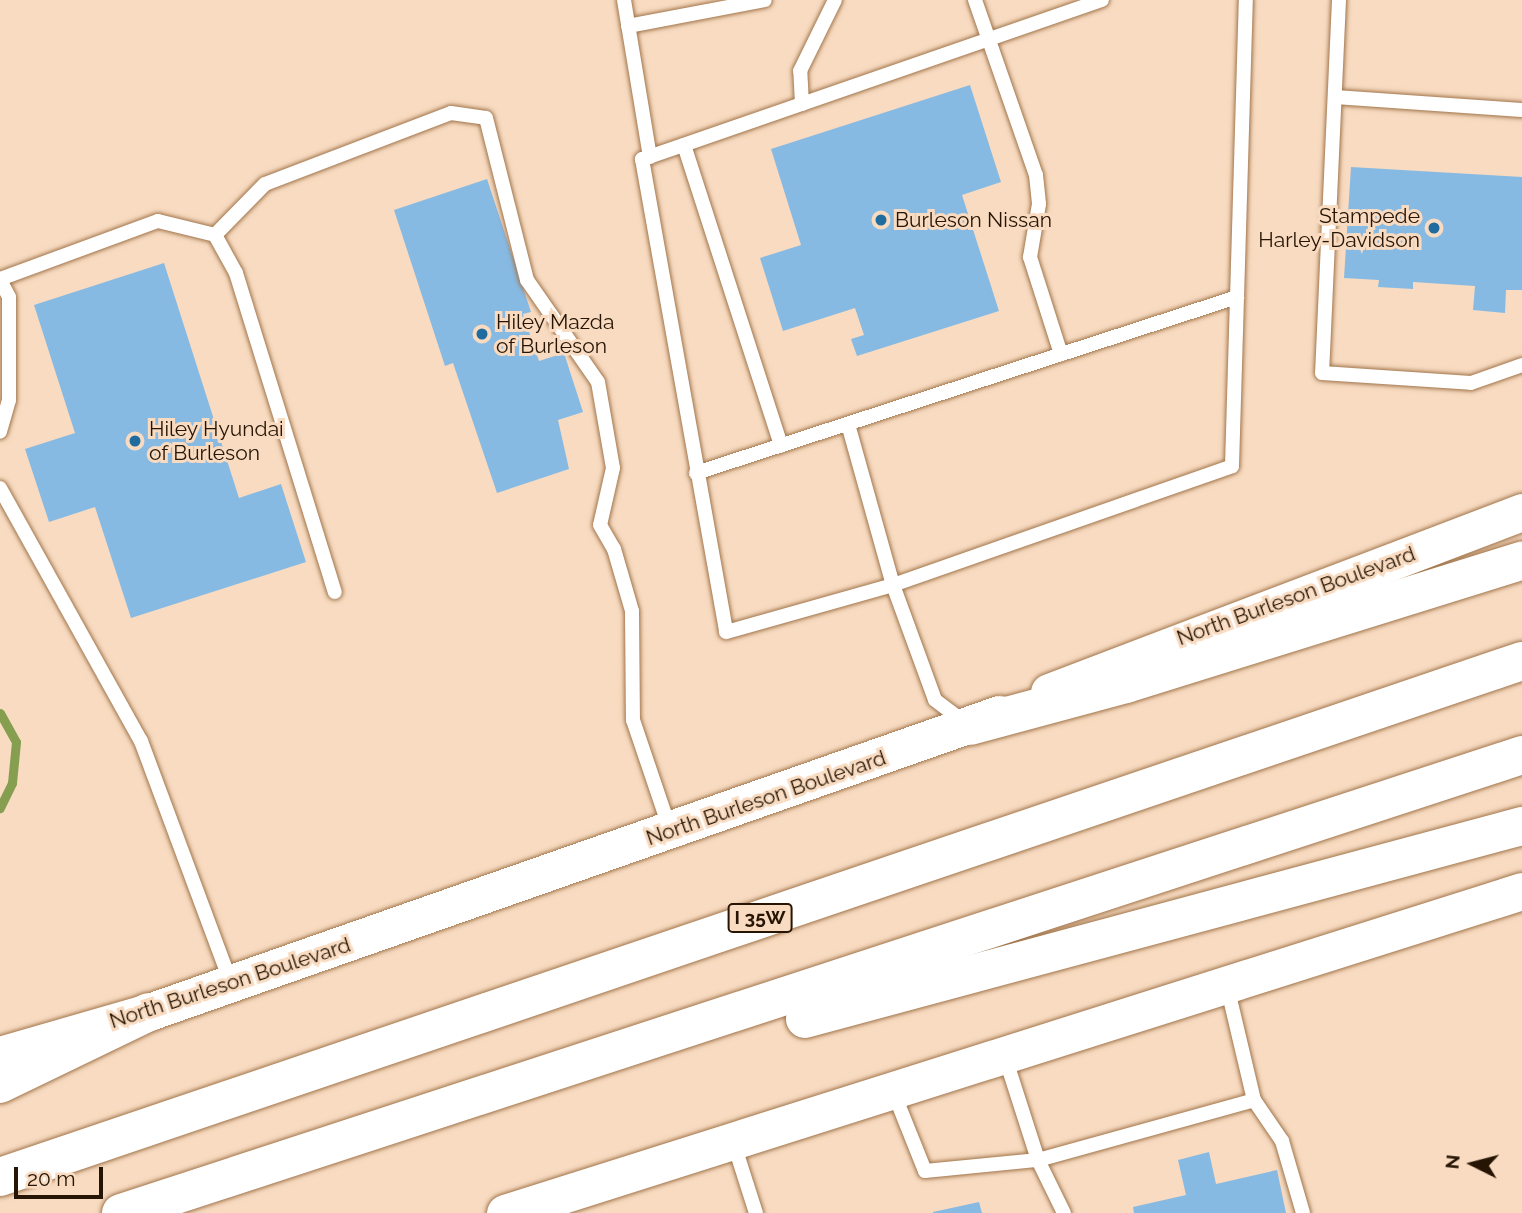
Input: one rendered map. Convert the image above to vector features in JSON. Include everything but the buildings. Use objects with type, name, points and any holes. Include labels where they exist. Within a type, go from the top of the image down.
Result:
[{"type":"highway","points":[[970,726],[1126,684],[1522,561]]},
{"type":"highway","name":"I 35W","points":[[0,1177],[1522,661]]},
{"type":"highway","points":[[121,1213],[477,1100],[1522,755]]},
{"type":"highway","points":[[477,1100],[526,1104],[908,987],[1522,826]]},
{"type":"highway","points":[[0,1084],[149,1012]]},
{"type":"main road","name":"North Burleson Boulevard","points":[[0,1055],[149,1012],[970,726],[1117,663],[1522,512]]},
{"type":"main road","points":[[518,1211],[1003,1052],[1522,891]]},
{"type":"lane","points":[[624,0],[650,157]]},
{"type":"lane","points":[[628,26],[765,0]]},
{"type":"lane","points":[[802,104],[800,71],[835,0]]},
{"type":"lane","points":[[975,0],[1036,175],[1040,204],[1030,257],[1061,354]]},
{"type":"lane","points":[[1102,0],[642,159],[695,473],[726,632],[893,585],[1232,466],[1246,0]]},
{"type":"lane","points":[[1339,0],[1322,373],[1471,383],[1522,365]]},
{"type":"lane","points":[[1335,97],[1522,110]]},
{"type":"lane","points":[[215,235],[265,184],[452,113],[486,118],[527,280],[598,382],[613,468],[600,525],[614,549],[632,611],[634,720],[671,832]]},
{"type":"lane","points":[[684,145],[781,446]]},
{"type":"lane","points":[[0,432],[9,400],[9,297],[0,279],[158,221],[215,235],[236,273],[335,592]]},
{"type":"lane","points":[[695,473],[1237,298]]},
{"type":"lane","points":[[848,424],[893,585],[935,701],[970,726]]},
{"type":"lane","points":[[0,488],[141,741],[231,984]]},
{"type":"lane","points":[[1226,982],[1254,1100],[1282,1141],[1303,1213]]},
{"type":"lane","points":[[1003,1052],[1038,1160],[1064,1213]]},
{"type":"lane","points":[[892,1089],[925,1171],[1038,1160],[1254,1100]]},
{"type":"lane","points":[[733,1141],[756,1213]]},
{"type":"waterway","points":[[0,713],[16,742],[12,783],[0,808]]},
{"type":"place","name":"Burleson Nissan","points":[[881,220]]},
{"type":"place","name":"Stampede Harley-Davidson","points":[[1434,228]]},
{"type":"place","name":"Hiley Mazda of Burleson","points":[[482,334]]},
{"type":"place","name":"Hiley Hyundai of Burleson","points":[[135,441]]}]
